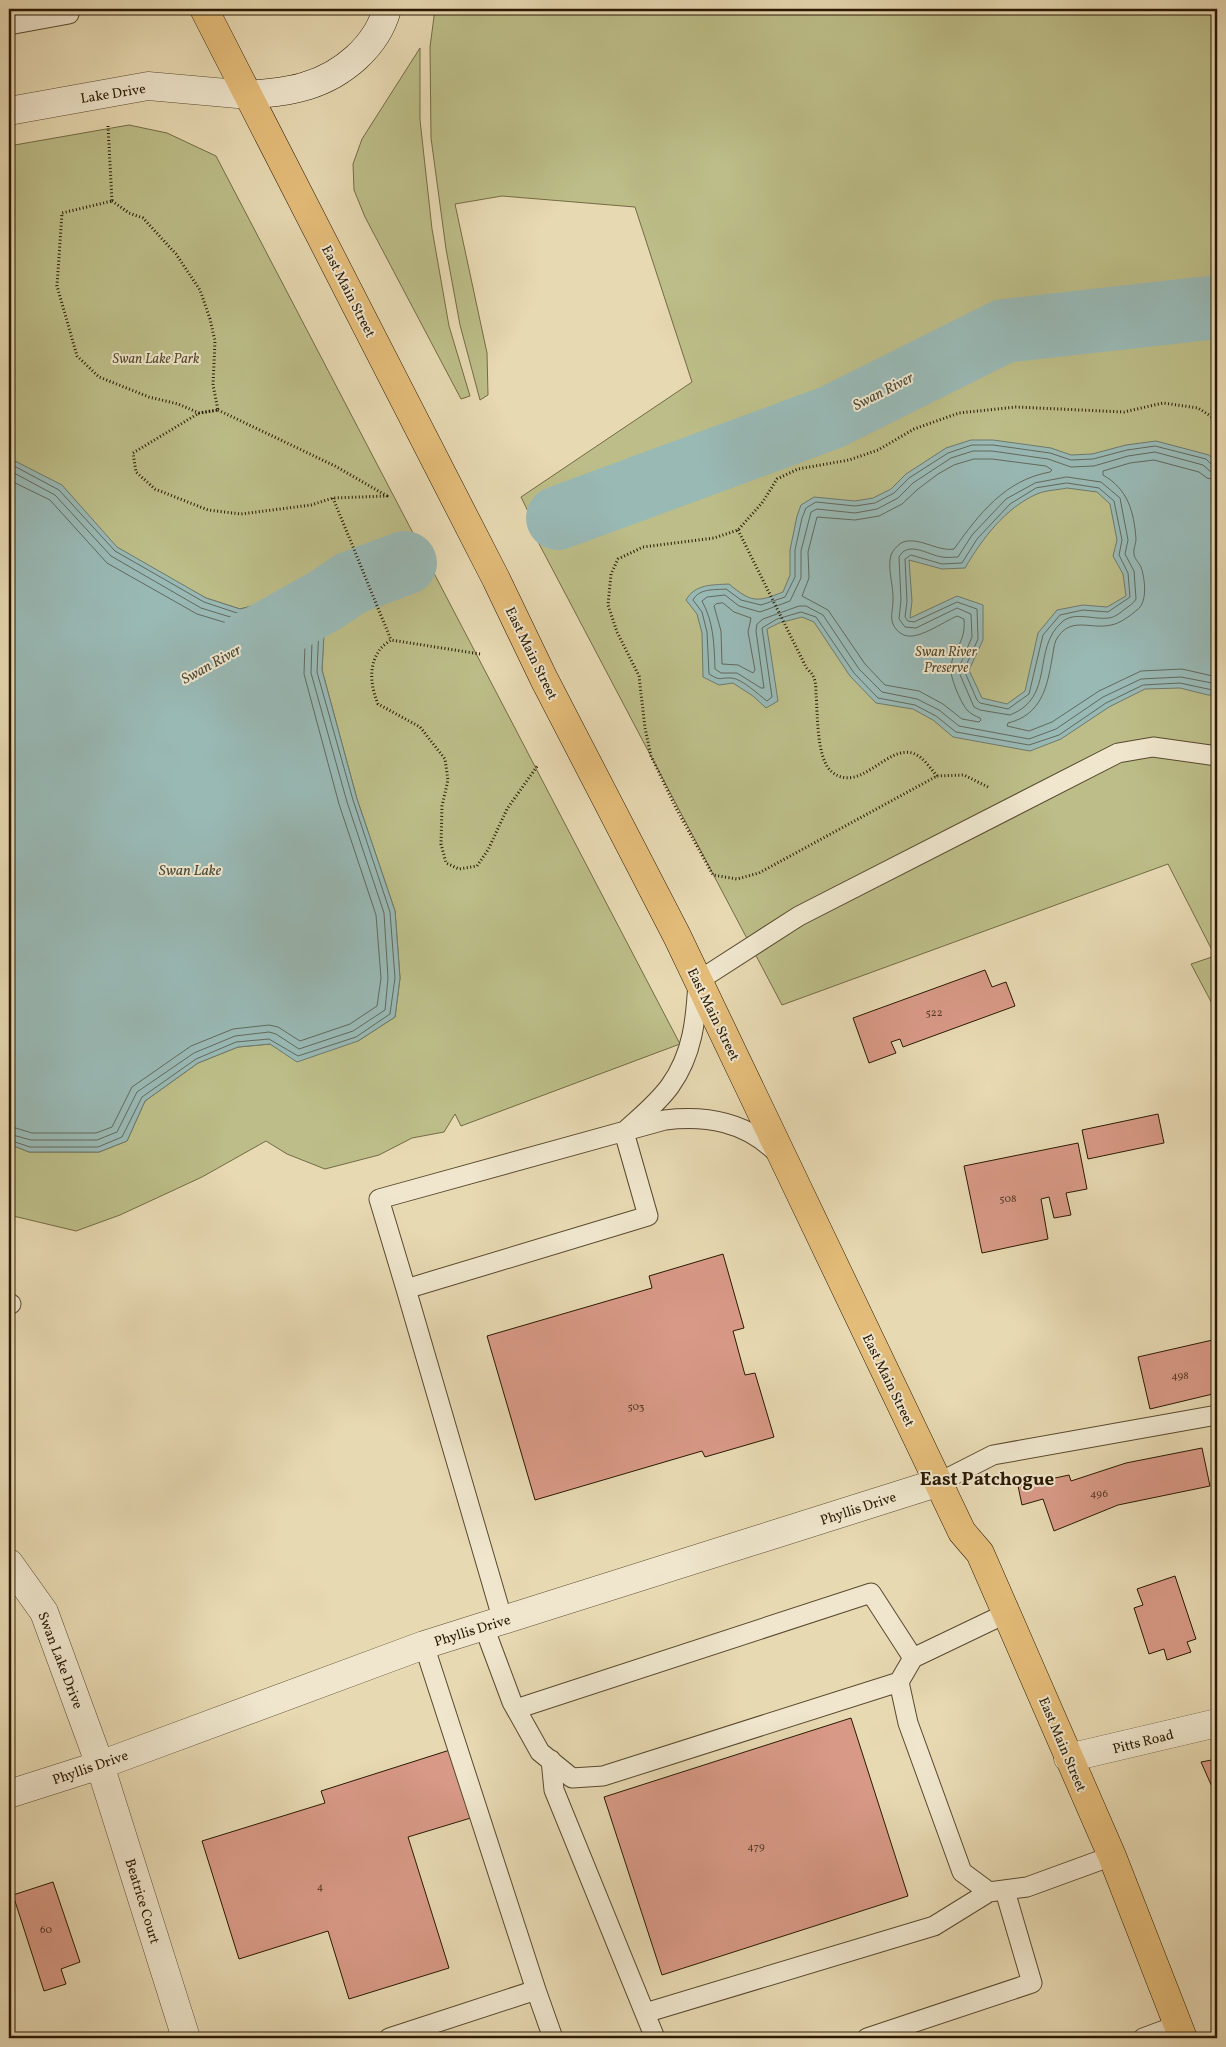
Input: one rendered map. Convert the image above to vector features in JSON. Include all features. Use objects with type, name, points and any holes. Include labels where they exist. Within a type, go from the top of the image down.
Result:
[{"type":"main road","name":"East Main Street","points":[[204,9],[496,579],[544,679],[698,981],[940,1482],[962,1532],[980,1553],[1112,1856],[1181,2032]]},
{"type":"street","name":"Lake Drive","points":[[9,111],[148,86],[249,95],[307,86],[341,69],[356,58],[380,29],[388,9]]},
{"type":"street","name":"Phyllis Drive","points":[[9,1794],[100,1765],[424,1645],[940,1482]]},
{"type":"street","name":"Swan Lake Drive","points":[[9,1563],[44,1612],[100,1765]]},
{"type":"street","name":"Pitts Road","points":[[1068,1758],[1217,1723]]},
{"type":"street","name":"Beatrice Court","points":[[100,1765],[186,2038]]},
{"type":"lane","points":[[9,25],[69,11]]},
{"type":"lane","points":[[624,1132],[670,1087],[682,1065],[692,1042],[696,1024],[698,981],[798,916],[1118,753],[1153,746],[1217,756]]},
{"type":"lane","points":[[783,1158],[752,1132],[739,1126],[710,1119],[681,1118],[665,1120],[379,1200],[406,1289],[516,1709],[540,1752],[572,1778],[603,1776],[900,1682]]},
{"type":"lane","points":[[406,1289],[648,1216],[624,1132]]},
{"type":"lane","points":[[940,1482],[993,1455],[1217,1414]]},
{"type":"lane","points":[[516,1709],[871,1594],[913,1658]]},
{"type":"lane","points":[[867,2038],[1032,1983],[997,1891],[962,1872],[908,1723],[900,1682],[913,1658],[1006,1613]]},
{"type":"lane","points":[[424,1645],[552,2038]]},
{"type":"lane","points":[[550,1760],[554,1790],[655,2038]]},
{"type":"lane","points":[[645,2013],[934,1926],[997,1891],[1027,1888],[1112,1856]]},
{"type":"lane","points":[[389,2038],[536,1990]]},
{"type":"lane","points":[[1143,2038],[1181,2032]]},
{"type":"path","points":[[103,94],[109,132],[112,201]]},
{"type":"path","points":[[199,413],[178,404],[149,397],[99,377],[77,356],[57,286],[62,213],[112,201],[129,213],[143,218],[176,254],[200,290],[210,319],[215,341],[213,385],[218,410]]},
{"type":"path","points":[[1019,803],[964,775],[937,776],[759,873],[737,879],[713,875],[676,808],[651,756],[645,728],[639,676],[617,632],[608,605],[610,574],[618,559],[643,547],[714,538],[738,530],[762,503],[777,480],[798,469],[849,460],[878,450],[914,429],[959,413],[1016,407],[1124,412],[1163,403],[1198,408],[1217,420]]},
{"type":"path","points":[[218,410],[335,466],[388,496],[333,498],[311,505],[241,514],[208,510],[155,489],[136,472],[133,453],[199,413],[218,410]]},
{"type":"path","points":[[333,498],[391,640]]},
{"type":"path","points":[[738,530],[806,667],[814,677],[820,744],[825,764],[833,773],[846,777],[861,775],[893,756],[912,753],[923,759],[937,776]]},
{"type":"path","points":[[480,654],[391,640],[379,650],[372,668],[371,688],[378,704],[420,727],[445,760],[448,780],[442,806],[441,844],[446,863],[459,869],[477,866],[488,850],[507,809],[538,765]]},
{"type":"green space","name":"Swan River Preserve","points":[[435,9],[1217,9],[1217,1011],[1191,964],[1215,956],[1168,864],[782,1005],[536,538],[540,536],[521,497],[692,382],[635,207],[502,196],[455,204],[487,353],[488,395],[480,400],[460,325],[446,249],[431,138],[430,47]]},
{"type":"green space","points":[[420,48],[420,120],[432,229],[449,326],[470,396],[461,399],[365,217],[354,190],[353,164],[362,139]]},
{"type":"green space","name":"Swan Lake Park","points":[[129,125],[167,133],[216,156],[680,1044],[461,1126],[455,1114],[444,1132],[412,1138],[379,1155],[325,1169],[287,1154],[266,1141],[202,1177],[120,1215],[76,1231],[9,1215],[9,1144],[29,1152],[99,1152],[127,1141],[145,1101],[198,1063],[238,1047],[358,1041],[395,1017],[400,978],[395,911],[357,799],[322,670],[325,610],[337,613],[337,607],[313,584],[304,593],[240,609],[206,598],[114,550],[17,462],[9,461],[9,146]]},
{"type":"water","points":[[971,440],[993,440],[1051,448],[1071,455],[1092,454],[1126,445],[1156,441],[1209,455],[1217,463],[1217,695],[1208,695],[1180,688],[1145,689],[1109,707],[1061,739],[1030,751],[953,737],[933,720],[913,709],[876,703],[850,676],[814,622],[802,617],[779,623],[767,629],[778,701],[766,708],[753,696],[733,683],[719,685],[703,677],[702,633],[697,614],[686,600],[694,591],[704,586],[729,584],[754,599],[766,598],[783,592],[790,575],[790,550],[801,505],[814,497],[855,501],[873,498],[891,489],[906,474],[946,448]],"holes":[[[1067,488],[1097,492],[1110,504],[1117,540],[1113,556],[1123,574],[1126,596],[1107,607],[1083,605],[1057,610],[1038,633],[1025,691],[1007,704],[982,698],[969,670],[983,640],[983,605],[957,596],[910,618],[912,601],[909,560],[942,569],[965,568],[995,525],[1025,500],[1041,493]]]},
{"type":"water","name":"Swan Lake","points":[[9,461],[17,462],[62,485],[117,547],[206,598],[240,609],[304,593],[326,600],[322,670],[357,799],[395,911],[400,978],[395,1017],[358,1041],[297,1062],[270,1044],[238,1047],[198,1063],[145,1101],[127,1141],[99,1152],[29,1152],[9,1144]]},
{"type":"building","points":[[9,9],[39,9],[40,12],[9,18]]},
{"type":"building","points":[[985,970],[992,987],[1006,982],[1015,1006],[903,1047],[900,1039],[891,1042],[896,1053],[869,1063],[853,1018]]},
{"type":"building","points":[[1158,1114],[1164,1143],[1088,1159],[1082,1130]]},
{"type":"building","points":[[1078,1143],[1087,1189],[1066,1193],[1071,1215],[1054,1218],[1049,1197],[1041,1199],[1048,1239],[982,1253],[964,1166]]},
{"type":"building","points":[[723,1254],[744,1328],[733,1331],[745,1375],[755,1373],[774,1437],[705,1457],[702,1451],[535,1500],[487,1336],[652,1288],[649,1276]]},
{"type":"building","points":[[1217,1339],[1217,1393],[1150,1409],[1138,1357]]},
{"type":"building","points":[[1202,1448],[1210,1486],[1118,1505],[1054,1531],[1043,1499],[1022,1505],[1018,1486],[1069,1475],[1071,1481],[1126,1463]]},
{"type":"building","points":[[1175,1576],[1196,1639],[1187,1642],[1191,1652],[1167,1660],[1164,1649],[1149,1654],[1134,1608],[1143,1605],[1137,1589]]},
{"type":"building","points":[[851,1718],[908,1896],[662,1975],[604,1797]]},
{"type":"building","points":[[453,1749],[474,1817],[408,1837],[449,1968],[349,1999],[328,1931],[239,1959],[202,1841],[325,1803],[321,1791]]},
{"type":"building","points":[[1217,1759],[1217,1798],[1201,1762]]},
{"type":"building","points":[[53,1882],[80,1962],[61,1969],[66,1984],[44,1991],[13,1895]]},
{"type":"waterway","name":"Swan River","points":[[558,518],[832,417],[1004,331],[1217,307]]},
{"type":"waterway","name":"Swan River","points":[[249,643],[326,600],[351,583],[405,563]]},
{"type":"district","name":"East Patchogue","points":[[987,1478]]}]
